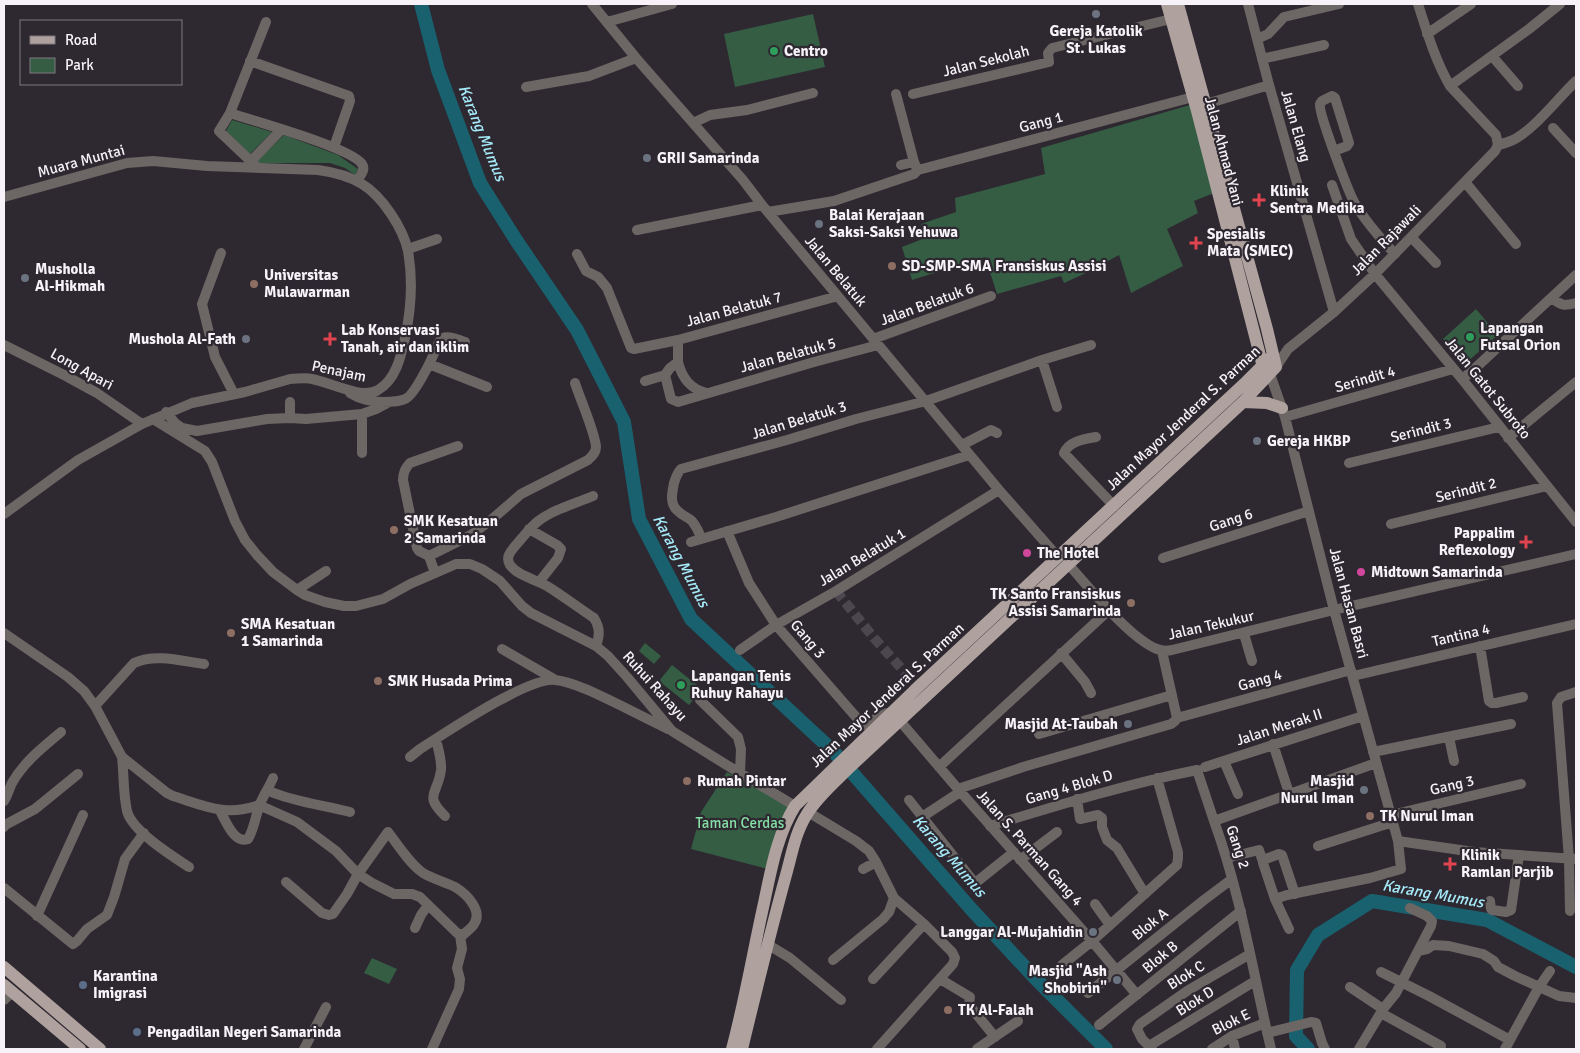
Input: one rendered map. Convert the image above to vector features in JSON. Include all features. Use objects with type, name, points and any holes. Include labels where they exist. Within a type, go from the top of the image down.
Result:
[{"type":"main road","name":"Jalan Ahmad Yani","points":[[1167,4],[1270,368]]},
{"type":"main road","name":"Jalan Ahmad Yani","points":[[1178,4],[1206,104],[1270,368]]},
{"type":"main road","name":"Jalan Mayor Jenderal S. Parman","points":[[1118,510],[1243,402],[1270,368]]},
{"type":"main road","name":"Jalan Mayor Jenderal S. Parman","points":[[732,1049],[776,850],[791,803],[835,774],[858,752],[895,709],[1063,561],[1270,368]]},
{"type":"main road","points":[[1243,402],[1262,402],[1283,413]]},
{"type":"main road","name":"Jalan Mayor Jenderal S. Parman","points":[[858,752],[900,721],[1063,561]]},
{"type":"main road","name":"Jalan Mayor Jenderal S. Parman","points":[[742,1049],[767,944],[797,833],[808,812],[835,774]]},
{"type":"main road","points":[[776,850],[791,853]]},
{"type":"main road","points":[[4,967],[100,1049]]},
{"type":"main road","points":[[6,992],[80,1049]]},
{"type":"street","name":"Jalan Belatuk","points":[[592,4],[636,58],[743,180],[969,455],[1063,561]]},
{"type":"street","points":[[607,22],[672,4]]},
{"type":"street","name":"Jalan Elang","points":[[1248,4],[1269,85],[1334,312]]},
{"type":"street","points":[[1257,39],[1268,34],[1284,17],[1340,4]]},
{"type":"street","points":[[1418,4],[1439,66],[1450,86],[1496,135],[1498,145],[1521,135],[1576,81]]},
{"type":"street","points":[[1428,34],[1471,4]]},
{"type":"street","points":[[1450,86],[1560,4]]},
{"type":"street","name":"Jalan Sekolah","points":[[913,94],[1049,62],[1048,53],[1052,48],[1171,18]]},
{"type":"street","points":[[266,22],[230,113],[219,131],[254,164],[281,130]]},
{"type":"street","points":[[1262,59],[1324,45]]},
{"type":"street","points":[[1492,56],[1518,86]]},
{"type":"street","points":[[526,87],[589,76],[636,58]]},
{"type":"street","points":[[250,61],[349,96],[350,101],[334,147]]},
{"type":"street","points":[[1206,104],[1269,85]]},
{"type":"street","points":[[693,123],[710,115],[747,110],[813,93]]},
{"type":"street","points":[[637,230],[765,208],[819,205],[843,199],[914,174],[916,166],[896,94]]},
{"type":"street","points":[[1334,151],[1349,144],[1335,97],[1332,96],[1322,100],[1320,105],[1325,127],[1334,151],[1354,202],[1374,231],[1395,254]]},
{"type":"street","name":"Gang 1","points":[[901,165],[916,166],[1193,97]]},
{"type":"street","points":[[230,113],[334,147],[352,156],[362,163],[363,171],[357,181]]},
{"type":"street","points":[[1325,127],[1342,120]]},
{"type":"street","points":[[1553,128],[1576,153]]},
{"type":"street","name":"Jalan Rajawali","points":[[1288,349],[1334,312],[1375,274],[1465,182],[1498,145]]},
{"type":"street","name":"Muara Muntai","points":[[4,197],[127,163],[153,161],[207,166],[254,164]]},
{"type":"street","name":"Penajam","points":[[4,514],[78,460],[166,412],[192,403],[290,379],[318,380],[346,390],[367,393],[377,392],[386,384],[396,369],[403,350],[408,325],[410,273],[408,249],[396,221],[382,202],[357,181],[318,170],[254,164]]},
{"type":"street","points":[[1465,182],[1516,244]]},
{"type":"street","name":"Jalan Gatot Subroto","points":[[1332,185],[1352,239],[1375,274],[1576,522]]},
{"type":"street","points":[[1411,237],[1436,263]]},
{"type":"street","points":[[408,249],[437,239]]},
{"type":"street","points":[[221,253],[202,304],[215,357],[234,394]]},
{"type":"street","name":"Jalan Belatuk 7","points":[[577,254],[586,271],[598,277],[607,288],[631,348],[638,349],[678,340],[838,296]]},
{"type":"street","points":[[1462,379],[1576,275]]},
{"type":"street","name":"Jalan Belatuk 6","points":[[875,342],[991,296]]},
{"type":"street","points":[[1552,298],[1565,306],[1576,303]]},
{"type":"street","points":[[346,390],[358,398],[371,401],[390,402],[405,400],[410,396],[429,364],[439,341],[447,337],[465,342]]},
{"type":"street","points":[[678,340],[678,362],[684,378],[694,389],[707,394]]},
{"type":"street","name":"Jalan Belatuk 5","points":[[665,375],[668,395],[671,400],[678,402],[875,342]]},
{"type":"street","name":"Long Apari","points":[[4,345],[96,393],[142,424]]},
{"type":"street","name":"Jalan Belatuk 3","points":[[701,538],[695,525],[679,512],[672,501],[671,497],[677,473],[681,470],[856,419],[926,401],[1090,345]]},
{"type":"street","name":"Jalan Mayor Jenderal S. Parman","points":[[1270,368],[1288,349]]},
{"type":"street","points":[[1042,360],[1057,407]]},
{"type":"street","points":[[645,381],[665,375],[678,362]]},
{"type":"street","points":[[429,364],[487,387]]},
{"type":"street","name":"Jalan Hasan Basri","points":[[1270,368],[1334,610],[1392,818],[1398,841],[1401,869],[1370,878],[1295,894]]},
{"type":"street","name":"Serindit 4","points":[[1283,413],[1454,370]]},
{"type":"street","points":[[429,556],[471,535],[487,524],[521,494],[588,460],[594,454],[596,448],[593,435],[575,383]]},
{"type":"street","points":[[1508,438],[1576,383]]},
{"type":"street","points":[[290,402],[290,418]]},
{"type":"street","points":[[166,412],[182,428],[197,431],[244,424],[267,418],[306,419],[362,414],[390,402]]},
{"type":"street","points":[[362,414],[362,453]]},
{"type":"street","name":"Ruhui Rahayu","points":[[153,419],[205,451],[212,462],[235,521],[245,540],[274,572],[296,590],[325,602],[344,606],[356,606],[383,599],[456,564],[470,564],[482,569],[500,581],[531,614],[596,646],[608,656],[672,730],[791,803]]},
{"type":"street","name":"Serindit 3","points":[[1349,463],[1500,427]]},
{"type":"street","points":[[962,445],[991,430],[997,433]]},
{"type":"street","points":[[1096,437],[1077,441],[1066,449],[1064,453],[1118,510]]},
{"type":"street","points":[[434,573],[429,556],[417,548],[403,474],[410,463],[458,446]]},
{"type":"street","points":[[691,542],[969,455]]},
{"type":"street","name":"Serindit 2","points":[[1391,524],[1548,486]]},
{"type":"street","name":"Jalan Belatuk 1","points":[[740,650],[776,625],[836,591],[999,490]]},
{"type":"street","points":[[592,496],[556,511],[538,521],[510,551],[508,558],[513,568],[521,574],[539,582],[594,618],[599,626],[596,646]]},
{"type":"street","name":"Gang 6","points":[[1163,558],[1309,511]]},
{"type":"street","points":[[529,529],[561,549],[558,558],[539,582]]},
{"type":"street","name":"Gang 3","points":[[727,531],[749,583],[776,625],[863,725],[895,709]]},
{"type":"street","name":"Jalan Tekukur","points":[[1063,561],[1109,610],[1144,642],[1162,651],[1180,650],[1334,610],[1576,554]]},
{"type":"street","points":[[296,590],[326,571]]},
{"type":"street","points":[[939,767],[1109,610]]},
{"type":"street","name":"Tantina 4","points":[[1352,673],[1576,624]]},
{"type":"street","points":[[4,633],[37,654],[84,691],[95,706],[122,756],[127,810],[132,822],[163,850],[189,867]]},
{"type":"street","points":[[1244,634],[1252,661]]},
{"type":"street","points":[[1480,646],[1489,701],[1496,703],[1523,697]]},
{"type":"street","points":[[502,649],[555,680]]},
{"type":"street","points":[[1162,651],[1177,718]]},
{"type":"street","points":[[1061,653],[1085,682],[1091,693]]},
{"type":"street","points":[[95,706],[134,663],[142,659],[158,658],[204,664]]},
{"type":"street","name":"Gang 4","points":[[922,817],[959,791],[1023,767],[1171,724],[1177,718],[1352,673]]},
{"type":"street","points":[[410,757],[503,698],[532,684],[546,680],[571,683],[609,699],[672,730]]},
{"type":"street","points":[[1570,911],[1573,859],[1562,782],[1558,700],[1562,696],[1576,692]]},
{"type":"street","points":[[1039,734],[1172,696]]},
{"type":"street","points":[[700,700],[738,737],[741,749],[740,773]]},
{"type":"street","name":"Jalan Merak II","points":[[1205,767],[1363,716]]},
{"type":"street","name":"Jalan S. Parman Gang 4","points":[[900,721],[1137,995]]},
{"type":"street","points":[[1373,752],[1511,724]]},
{"type":"street","points":[[4,801],[12,783],[31,758],[61,732]]},
{"type":"street","points":[[1449,737],[1454,761]]},
{"type":"street","points":[[436,739],[441,768],[439,780],[432,796],[436,808],[445,816]]},
{"type":"street","points":[[1273,744],[1288,790]]},
{"type":"street","points":[[122,756],[173,796],[220,811],[246,810],[260,805],[297,822],[336,851],[358,874],[384,890],[394,894],[412,894],[420,897],[452,930],[460,935],[462,949],[457,968],[460,979],[459,989],[432,1049]]},
{"type":"street","points":[[1224,761],[1238,794]]},
{"type":"street","name":"Gang 2","points":[[1271,1049],[1241,912],[1227,858],[1214,821],[1376,763]]},
{"type":"street","name":"Gang 4 Blok D","points":[[990,826],[1077,799],[1157,778],[1197,770],[1214,821]]},
{"type":"street","points":[[4,825],[34,809],[78,774]]},
{"type":"street","points":[[220,811],[236,838],[248,839],[260,805],[273,778]]},
{"type":"street","points":[[1062,965],[1092,941],[1175,867],[1178,858],[1157,778]]},
{"type":"street","name":"Gang 3","points":[[1318,846],[1392,818],[1521,784]]},
{"type":"street","points":[[268,790],[287,798],[350,812]]},
{"type":"street","points":[[1077,799],[1080,819],[1098,815],[1102,818],[1102,827],[1107,840],[1117,848],[1145,894]]},
{"type":"street","points":[[908,800],[974,882],[1057,832]]},
{"type":"street","points":[[808,812],[856,841],[868,851],[876,862],[894,898],[924,924],[952,952],[955,958],[953,964],[877,1049]]},
{"type":"street","points":[[37,916],[83,815]]},
{"type":"street","points":[[286,882],[322,913],[333,914],[358,874],[388,832],[412,864],[425,874],[457,888],[475,907],[478,914],[474,925],[463,935],[460,935]]},
{"type":"street","points":[[4,888],[73,944],[87,929],[107,915],[125,859],[144,834]]},
{"type":"street","points":[[1398,841],[1469,851],[1573,859]]},
{"type":"street","points":[[1227,858],[1259,850],[1275,899],[1289,929]]},
{"type":"street","points":[[1263,862],[1264,859],[1279,854],[1282,855],[1295,894],[1275,899]]},
{"type":"street","points":[[1490,901],[1490,909],[1492,910],[1506,912],[1511,910],[1519,855]]},
{"type":"street","points":[[863,869],[876,862]]},
{"type":"street","name":"Blok A","points":[[1088,993],[1232,879]]},
{"type":"street","points":[[833,960],[883,919],[889,912],[894,898]]},
{"type":"street","points":[[1095,904],[1110,925]]},
{"type":"street","points":[[414,928],[428,905]]},
{"type":"street","points":[[1359,1049],[1402,982],[1431,926],[1432,921],[1427,916],[1410,908]]},
{"type":"street","name":"Blok B","points":[[1099,1025],[1241,912]]},
{"type":"street","points":[[873,978],[924,924]]},
{"type":"street","points":[[767,944],[790,958],[841,1000]]},
{"type":"street","points":[[1418,951],[1433,945],[1449,946],[1483,954],[1508,973],[1563,997],[1576,998]]},
{"type":"street","name":"Blok C","points":[[1151,1048],[1138,1032],[1137,1028],[1140,1024],[1187,991],[1250,954]]},
{"type":"street","points":[[1381,972],[1402,982],[1507,1045],[1550,971]]},
{"type":"street","points":[[940,979],[970,998],[969,1005],[996,1037]]},
{"type":"street","name":"Blok D","points":[[1151,1048],[1256,981]]},
{"type":"street","points":[[1350,988],[1382,1011],[1441,1046]]},
{"type":"street","points":[[304,1049],[326,1008]]},
{"type":"street","points":[[977,1049],[1018,1021]]},
{"type":"street","name":"Blok E","points":[[1212,1049],[1232,1036],[1311,1022],[1316,1023],[1325,1049]]},
{"type":"street","points":[[1232,1036],[1235,1049]]},
{"type":"green space","name":"Centro","points":[[813,14],[825,67],[735,87],[724,34]]},
{"type":"green space","points":[[1190,105],[1214,193],[1194,201],[1198,213],[1167,229],[1183,266],[1131,293],[1119,255],[1064,283],[1061,276],[997,294],[985,257],[912,280],[902,247],[925,238],[921,224],[956,212],[955,198],[1045,174],[1041,148]]},
{"type":"green space","points":[[232,120],[272,132],[250,154],[226,131]]},
{"type":"green space","points":[[284,135],[338,155],[358,169],[355,175],[345,168],[330,163],[258,163],[257,161]]},
{"type":"green space","name":"Lapangan Futsal Orion","points":[[1476,309],[1498,335],[1466,363],[1443,339]]},
{"type":"green space","name":"Lapangan Tenis Ruhuy Rahayu","points":[[645,643],[661,656],[654,664],[639,651]]},
{"type":"green space","name":"Lapangan Tenis Ruhuy Rahayu","points":[[672,665],[702,689],[689,705],[659,681]]},
{"type":"green space","name":"Taman Cerdas","points":[[727,772],[773,796],[792,809],[772,870],[691,849],[701,812]]},
{"type":"green space","points":[[372,958],[397,969],[389,984],[364,973]]},
{"type":"waterway","name":"Karang Mumus","points":[[421,4],[438,70],[480,183],[577,330],[624,422],[639,519],[691,619],[834,752],[972,910],[1036,979],[1106,1049]]},
{"type":"waterway","name":"Karang Mumus","points":[[1308,1049],[1296,1036],[1297,970],[1318,935],[1372,901],[1487,920],[1576,967]]},
{"type":"tunnel","points":[[836,591],[874,638],[918,687]]},
{"type":"place","name":"Gereja Katolik St. Lukas","points":[[1096,14]]},
{"type":"place","name":"Centro","points":[[774,51]]},
{"type":"place","name":"GRII Samarinda","points":[[647,158]]},
{"type":"place","name":"Klinik Sentra Medika","points":[[1259,200]]},
{"type":"place","name":"Balai Kerajaan Saksi-Saksi Yehuwa","points":[[819,224]]},
{"type":"place","name":"Spesialis Mata (SMEC)","points":[[1196,243]]},
{"type":"place","name":"SD-SMP-SMA Fransiskus Assisi","points":[[892,266]]},
{"type":"place","name":"Musholla Al-Hikmah","points":[[25,278]]},
{"type":"place","name":"Universitas Mulawarman","points":[[254,284]]},
{"type":"place","name":"Lapangan Futsal Orion","points":[[1470,337]]},
{"type":"place","name":"Mushola Al-Fath","points":[[246,339]]},
{"type":"place","name":"Lab Konservasi Tanah, air dan iklim","points":[[330,339]]},
{"type":"place","name":"Gereja HKBP","points":[[1257,441]]},
{"type":"place","name":"SMK Kesatuan 2 Samarinda","points":[[394,530]]},
{"type":"place","name":"Pappalim Reflexology","points":[[1526,542]]},
{"type":"place","name":"The Hotel","points":[[1027,553]]},
{"type":"place","name":"Midtown Samarinda","points":[[1361,572]]},
{"type":"place","name":"TK Santo Fransiskus Assisi Samarinda","points":[[1131,603]]},
{"type":"place","name":"SMA Kesatuan 1 Samarinda","points":[[231,633]]},
{"type":"place","name":"SMK Husada Prima","points":[[378,681]]},
{"type":"place","name":"Lapangan Tenis Ruhuy Rahayu","points":[[681,685]]},
{"type":"place","name":"Masjid At-Taubah","points":[[1128,724]]},
{"type":"place","name":"Rumah Pintar","points":[[687,781]]},
{"type":"place","name":"Masjid Nurul Iman","points":[[1364,790]]},
{"type":"place","name":"TK Nurul Iman","points":[[1370,816]]},
{"type":"place","name":"Klinik Ramlan Parjib","points":[[1450,864]]},
{"type":"place","name":"Langgar Al-Mujahidin","points":[[1093,932]]},
{"type":"place","name":"Masjid \"Ash Shobirin\"","points":[[1117,980]]},
{"type":"place","name":"Karantina Imigrasi","points":[[83,985]]},
{"type":"place","name":"TK Al-Falah","points":[[948,1010]]},
{"type":"place","name":"Pengadilan Negeri Samarinda","points":[[137,1032]]}]
